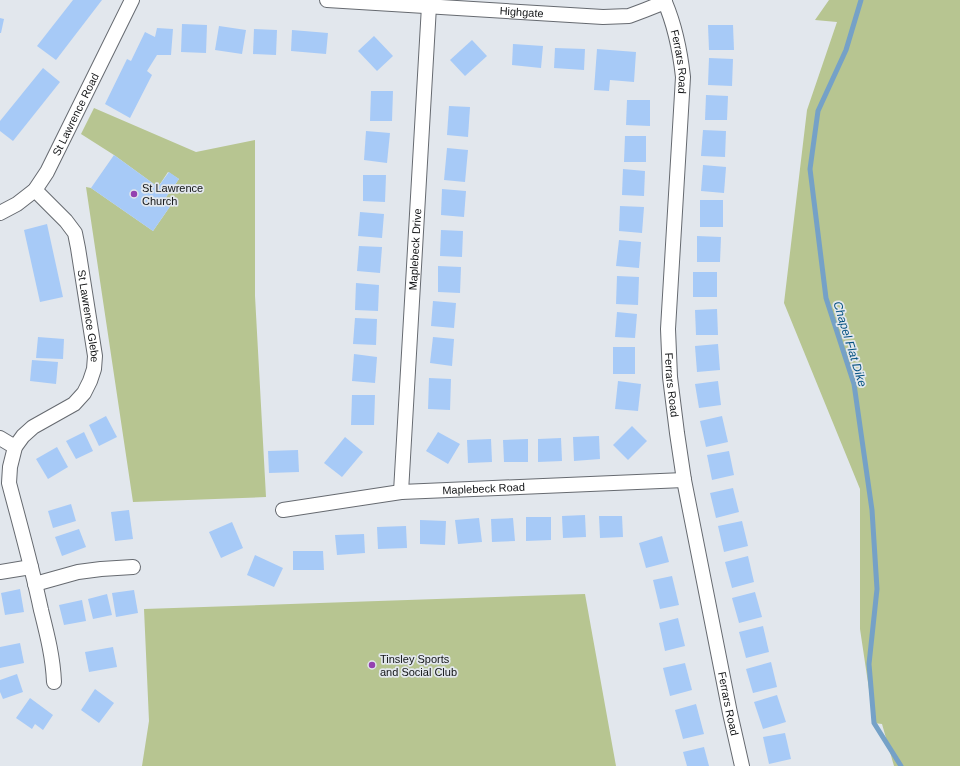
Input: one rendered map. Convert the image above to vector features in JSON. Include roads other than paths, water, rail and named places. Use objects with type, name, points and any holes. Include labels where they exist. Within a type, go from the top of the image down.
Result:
[{"type":"street","name":"St Lawrence Road","points":[[0,213],[17,204],[35,190],[47,172],[132,0]]},
{"type":"street","name":"Highgate","points":[[327,0],[603,17],[629,16],[664,1]]},
{"type":"street","name":"Ferrars Road","points":[[664,1],[677,40],[683,77],[668,329],[670,376],[684,480],[730,713],[742,766]]},
{"type":"street","name":"Maplebeck Drive","points":[[401,492],[429,6]]},
{"type":"street","name":"St Lawrence Glebe","points":[[35,190],[66,221],[75,233],[95,356],[94,369],[84,393],[74,404],[33,427],[23,436],[15,446],[10,467],[9,483],[36,584],[54,668],[54,682]]},
{"type":"street","points":[[0,438],[15,446]]},
{"type":"street","name":"Maplebeck Road","points":[[283,510],[401,492],[684,480]]},
{"type":"street","points":[[0,572],[31,567]]},
{"type":"street","points":[[36,584],[78,572],[133,567]]},
{"type":"waterway","name":"Chapel Flat Dike","points":[[861,0],[846,50],[818,111],[810,169],[826,298],[854,384],[872,510],[877,589],[869,664],[874,723],[901,766]]},
{"type":"place","name":"St Lawrence Church","points":[[134,194]]},
{"type":"place","name":"Tinsley Sports and Social Club","points":[[372,665]]}]
